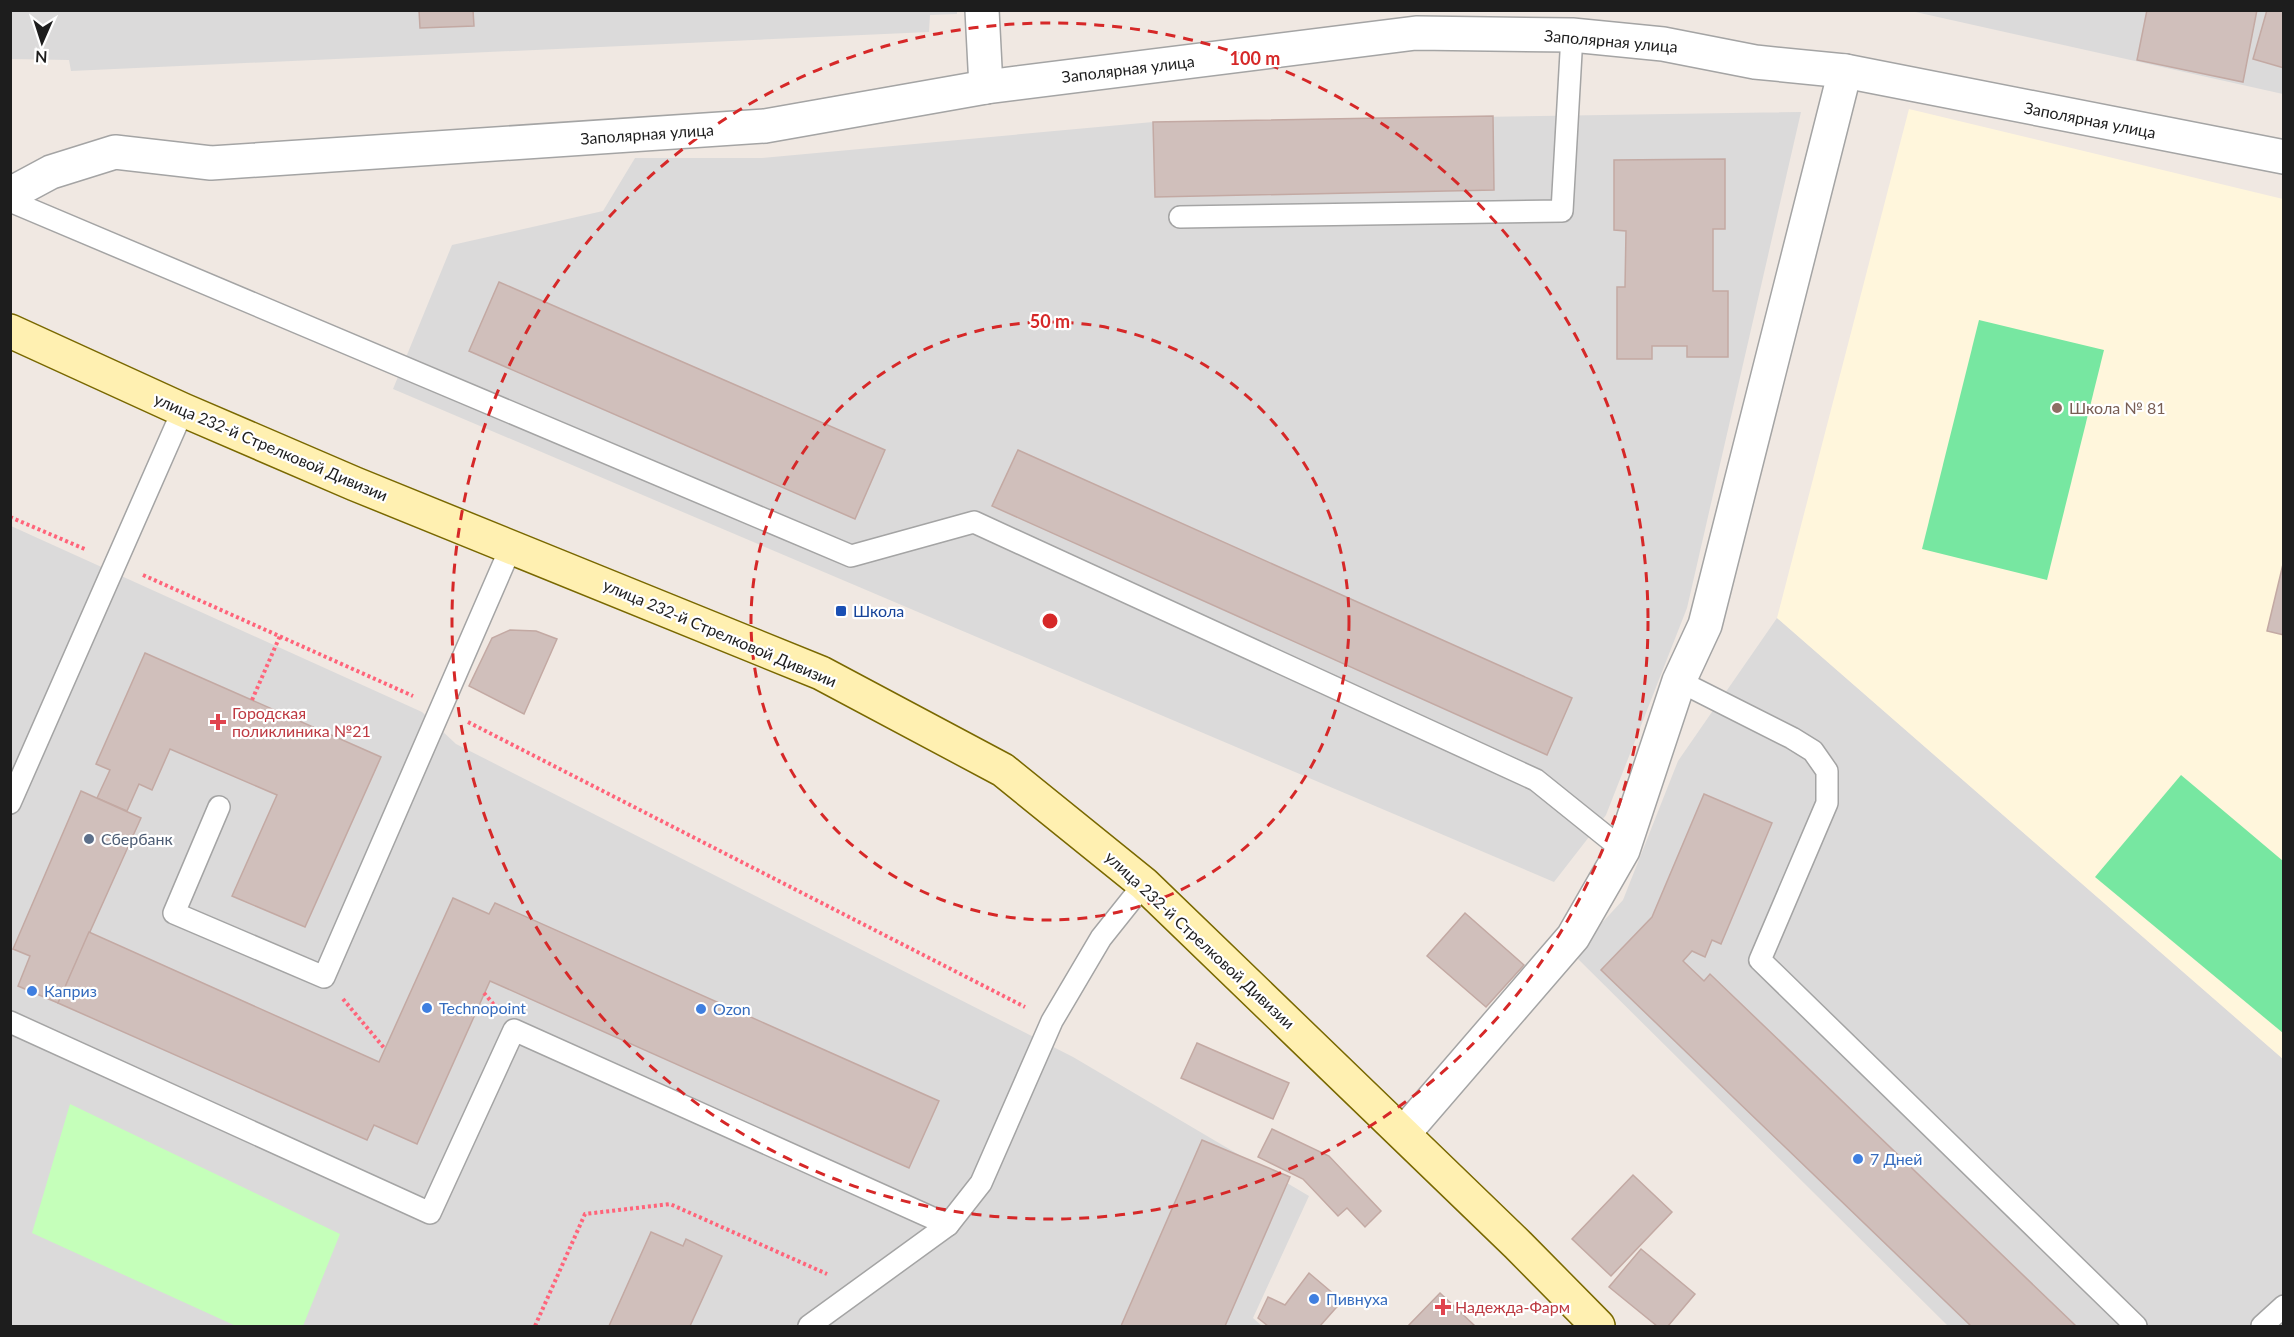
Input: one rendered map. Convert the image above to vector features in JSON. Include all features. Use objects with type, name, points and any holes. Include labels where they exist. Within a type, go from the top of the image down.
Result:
[{"type":"street","points":[[982,10],[986,87]]},
{"type":"street","name":"Заполярная улица","points":[[10,194],[51,172],[115,152],[211,163],[754,127],[986,87],[1416,33],[1572,35],[1663,44],[1755,62],[1845,71],[2283,157]]},
{"type":"street","points":[[1404,1133],[1573,937],[1623,850],[1679,681],[1705,625],[1845,71]]},
{"type":"street","name":"улица 232-й Стрелковой Дивизии","points":[[10,331],[183,410],[355,484],[821,673],[1003,770],[1144,884],[1404,1133],[1598,1326]]},
{"type":"lane","points":[[1180,218],[1562,212],[1572,35]]},
{"type":"lane","points":[[10,201],[851,556],[974,522],[1536,780],[1623,850]]},
{"type":"lane","points":[[10,802],[183,410]]},
{"type":"lane","points":[[219,807],[174,912],[324,977],[511,547]]},
{"type":"lane","points":[[1679,681],[1792,738],[1813,751],[1827,771],[1827,803],[1760,960],[2136,1326]]},
{"type":"lane","points":[[809,1326],[948,1226],[981,1183],[1052,1021],[1101,938],[1144,884]]},
{"type":"lane","points":[[10,1022],[430,1213],[514,1030],[948,1226]]},
{"type":"lane","points":[[2262,1326],[2283,1306]]},
{"type":"path","points":[[10,517],[441,708],[1052,1021]]},
{"type":"path","points":[[252,700],[280,636]]},
{"type":"path","points":[[324,977],[385,1049]]},
{"type":"path","points":[[535,1326],[585,1214],[659,1205],[670,1204],[861,1289]]},
{"type":"shaded area","points":[[11,11],[957,11],[957,14],[930,15],[929,32],[71,71],[69,60],[11,59]]},
{"type":"shaded area","points":[[1911,11],[2283,11],[2283,94]]},
{"type":"shaded area","name":"Школа № 81","points":[[1909,109],[2283,199],[2283,1059],[1777,618]]},
{"type":"shaded area","points":[[1801,112],[1687,608],[1606,815],[1554,882],[393,389],[452,245],[603,211],[635,158],[762,158],[1153,122]]},
{"type":"shaded area","points":[[11,526],[422,712],[456,744],[1073,1057],[1309,1196],[1253,1318],[1262,1326],[11,1326]]},
{"type":"shaded area","points":[[1777,618],[2283,1059],[2283,1326],[1948,1326],[1573,954],[1623,900],[1678,761]]},
{"type":"green space","points":[[1979,320],[2104,350],[2047,580],[1922,549]]},
{"type":"green space","points":[[2181,775],[2283,861],[2283,1033],[2095,877]]},
{"type":"green space","points":[[70,1104],[340,1234],[303,1326],[236,1326],[32,1233]]},
{"type":"building","points":[[419,10],[473,10],[474,26],[420,28]]},
{"type":"building","points":[[2147,10],[2257,10],[2243,82],[2137,60]]},
{"type":"building","points":[[2267,10],[2284,10],[2284,68],[2253,59]]},
{"type":"building","points":[[1493,116],[1494,190],[1155,197],[1153,122]]},
{"type":"building","points":[[1725,159],[1725,229],[1713,229],[1713,291],[1728,291],[1728,357],[1687,357],[1687,346],[1652,346],[1652,359],[1617,359],[1617,287],[1625,287],[1626,231],[1614,230],[1614,160]]},
{"type":"building","points":[[499,282],[885,450],[855,519],[469,351]]},
{"type":"building","points":[[1018,450],[1572,698],[1547,755],[992,506]]},
{"type":"building","points":[[2284,560],[2284,635],[2267,631]]},
{"type":"building","points":[[510,630],[536,631],[557,639],[524,714],[469,686],[492,638]]},
{"type":"building","points":[[145,653],[381,757],[305,927],[232,896],[277,795],[170,749],[152,790],[139,784],[127,811],[97,798],[110,770],[96,764]]},
{"type":"building","points":[[81,791],[141,818],[58,1003],[18,986],[30,956],[13,949]]},
{"type":"building","points":[[1704,794],[1772,823],[1721,944],[1712,940],[1705,957],[1692,951],[1683,961],[1704,981],[1710,974],[2076,1326],[1971,1326],[1601,970],[1652,917]]},
{"type":"building","points":[[453,898],[489,914],[495,903],[939,1101],[909,1168],[490,981],[417,1144],[374,1125],[367,1140],[58,1003],[89,932],[379,1062]]},
{"type":"building","points":[[1465,913],[1524,965],[1486,1007],[1427,956]]},
{"type":"building","points":[[1197,1043],[1289,1083],[1273,1119],[1181,1078]]},
{"type":"building","points":[[1272,1129],[1329,1156],[1381,1211],[1365,1227],[1347,1208],[1338,1216],[1303,1179],[1258,1157]]},
{"type":"building","points":[[1202,1140],[1290,1177],[1225,1326],[1121,1326]]},
{"type":"building","points":[[1633,1175],[1672,1212],[1611,1276],[1572,1239]]},
{"type":"building","points":[[651,1232],[683,1246],[686,1239],[722,1256],[690,1326],[609,1326]]},
{"type":"building","points":[[1641,1249],[1695,1294],[1668,1326],[1657,1326],[1609,1287]]},
{"type":"building","name":"Пивнуха","points":[[1309,1273],[1342,1301],[1320,1326],[1268,1326],[1258,1318],[1268,1297],[1285,1305]]},
{"type":"building","points":[[1440,1293],[1475,1326],[1408,1326]]},
{"type":"place","name":"Школа № 81","points":[[2057,408]]},
{"type":"place","name":"Школа","points":[[841,611]]},
{"type":"place","name":"Городская поликлиника №21","points":[[218,722]]},
{"type":"place","name":"Сбербанк","points":[[89,839]]},
{"type":"place","name":"Каприз","points":[[32,991]]},
{"type":"place","name":"Technopoint","points":[[427,1008]]},
{"type":"place","name":"Ozon","points":[[701,1009]]},
{"type":"place","name":"7 Дней","points":[[1858,1159]]},
{"type":"place","name":"Пивнуха","points":[[1314,1299]]},
{"type":"place","name":"Надежда-Фарм","points":[[1443,1307]]}]
